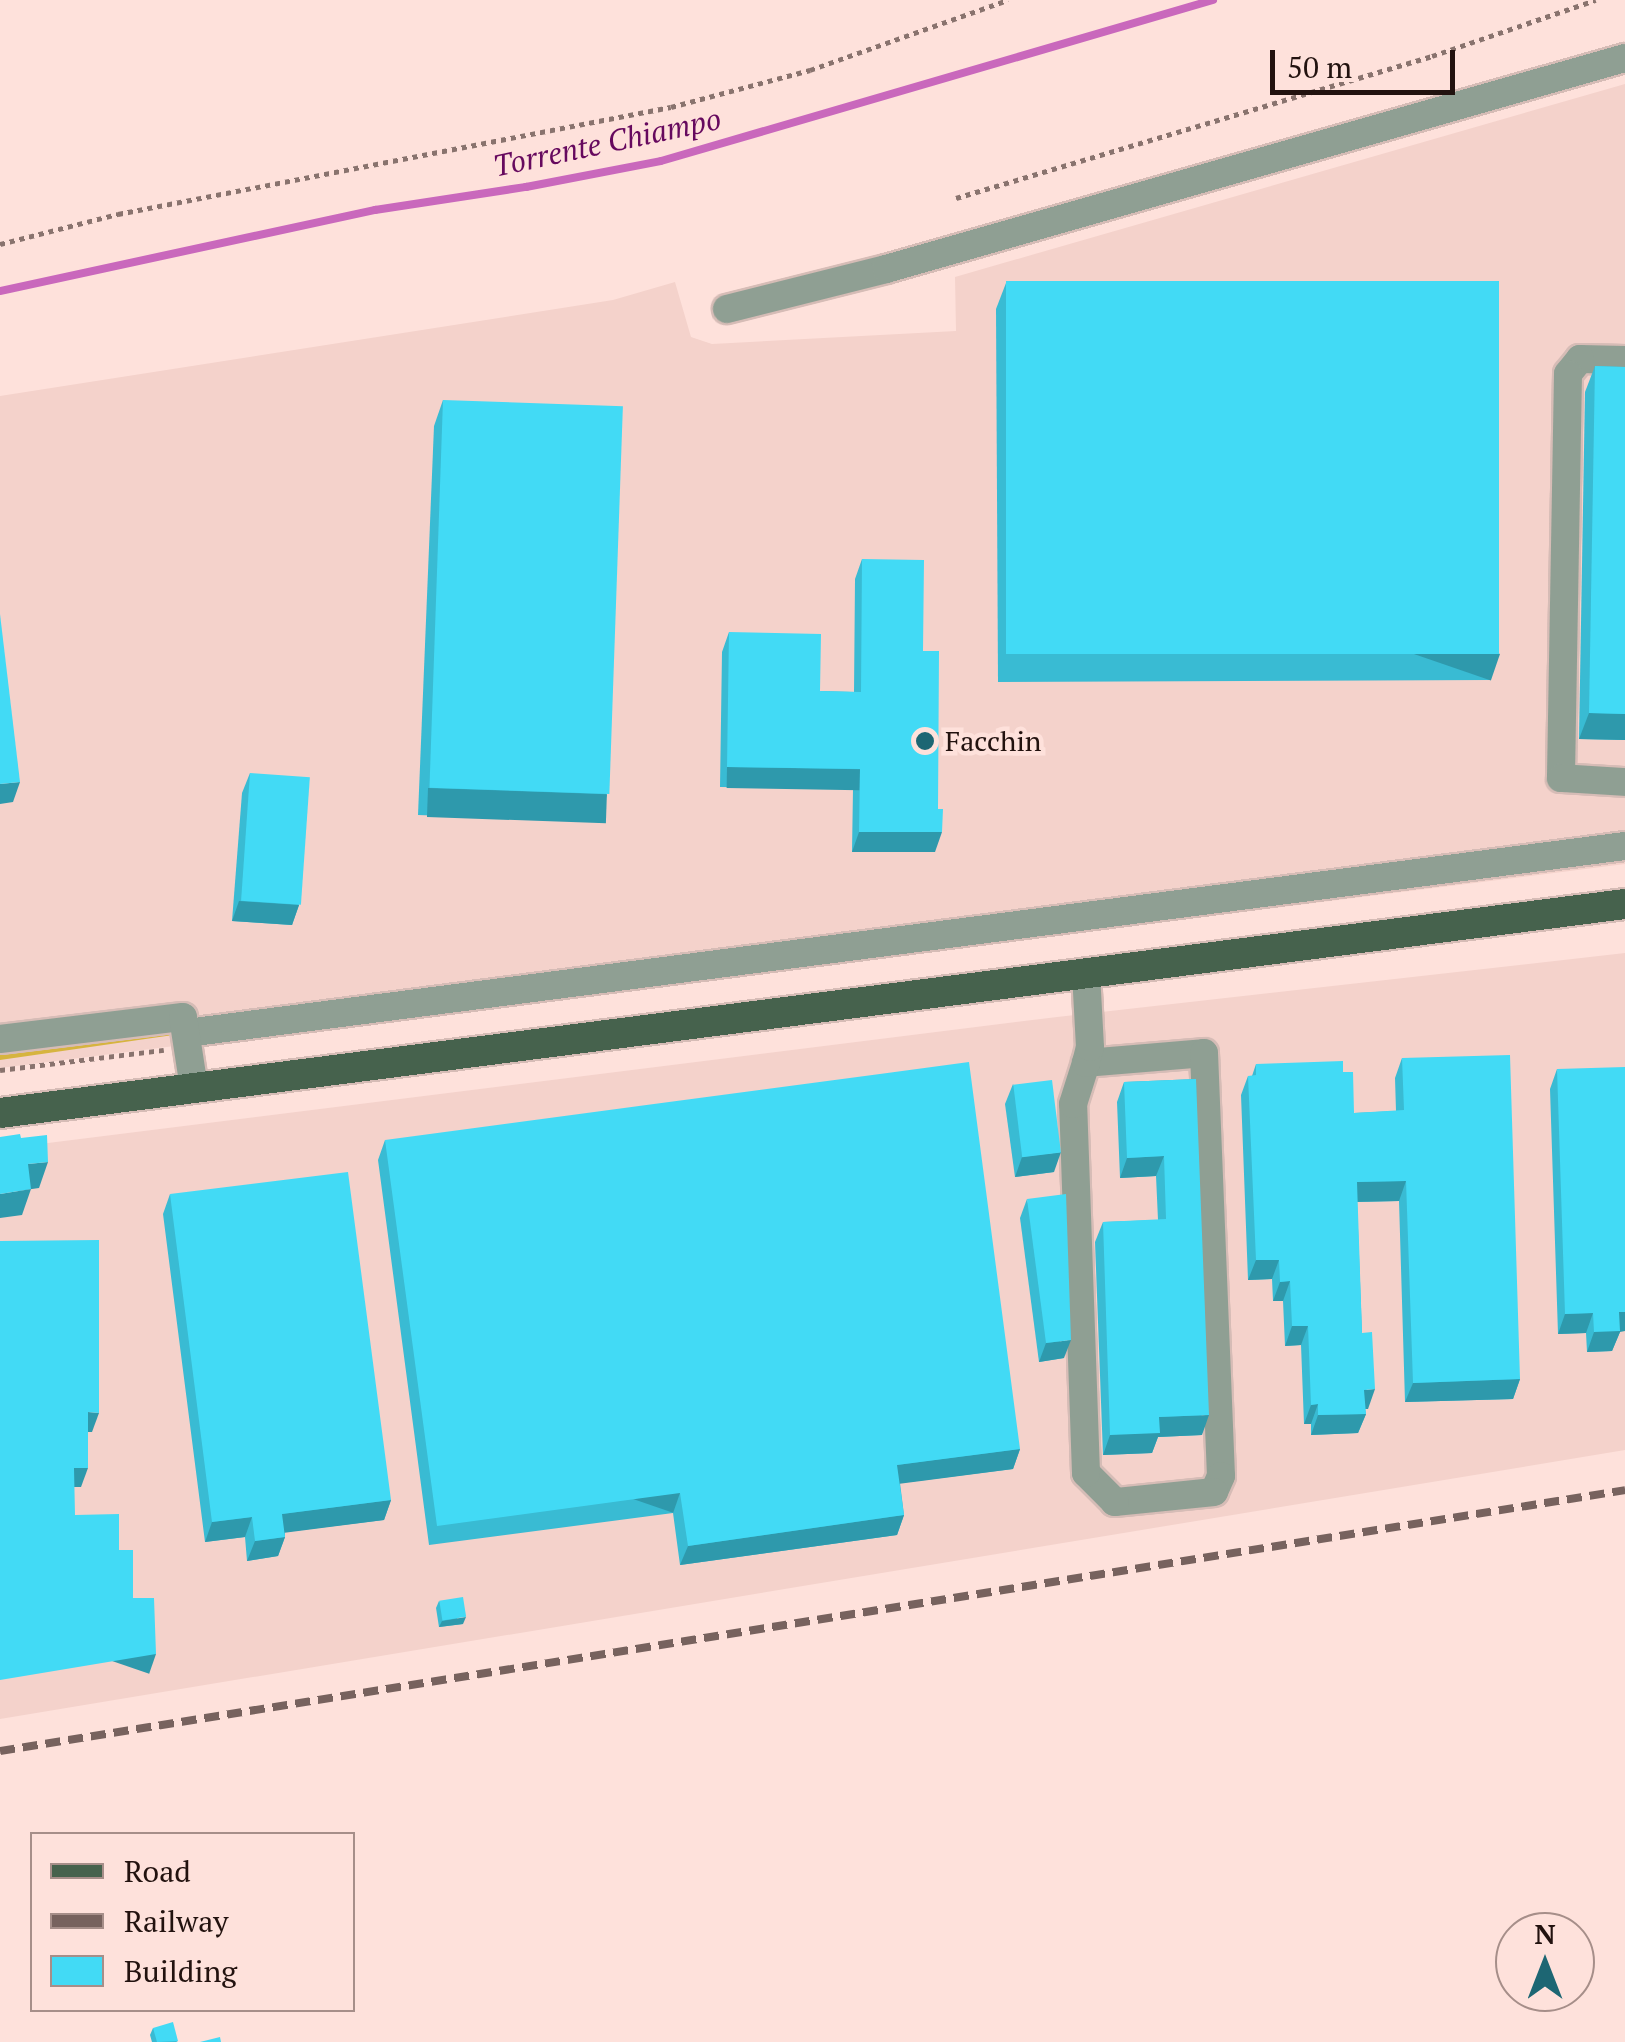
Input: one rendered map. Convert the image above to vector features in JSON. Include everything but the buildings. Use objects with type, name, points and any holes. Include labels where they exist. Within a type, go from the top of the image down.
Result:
[{"type":"main road","points":[[0,1113],[1625,904]]},
{"type":"street","points":[[727,308],[886,269],[1625,58]]},
{"type":"street","points":[[1625,360],[1580,359],[1568,374],[1561,778],[1625,782]]},
{"type":"street","points":[[188,1033],[1625,846]]},
{"type":"street","points":[[1086,974],[1090,1048],[1073,1104],[1086,1472],[1115,1502],[1214,1492],[1221,1476],[1204,1053],[1086,1064]]},
{"type":"street","points":[[0,1039],[183,1017],[194,1088]]},
{"type":"path","points":[[0,244],[172,203],[670,107],[810,70],[1008,0]]},
{"type":"path","points":[[956,198],[1432,56],[1596,0]]},
{"type":"shaded area","points":[[1625,84],[1625,864],[0,1068],[0,396],[613,300],[675,282],[691,337],[712,344],[956,331],[955,277]]},
{"type":"shaded area","points":[[1625,953],[1625,1450],[0,1719],[0,1149],[1057,1017]]},
{"type":"shaded area","points":[[183,1017],[187,1033],[0,1060],[0,1039]]},
{"type":"waterway","name":"Torrente Chiampo","points":[[0,291],[375,210],[661,161],[1213,0]]},
{"type":"railway","points":[[0,1751],[1625,1490]]},
{"type":"place","name":"Facchin","points":[[925,741]]}]
